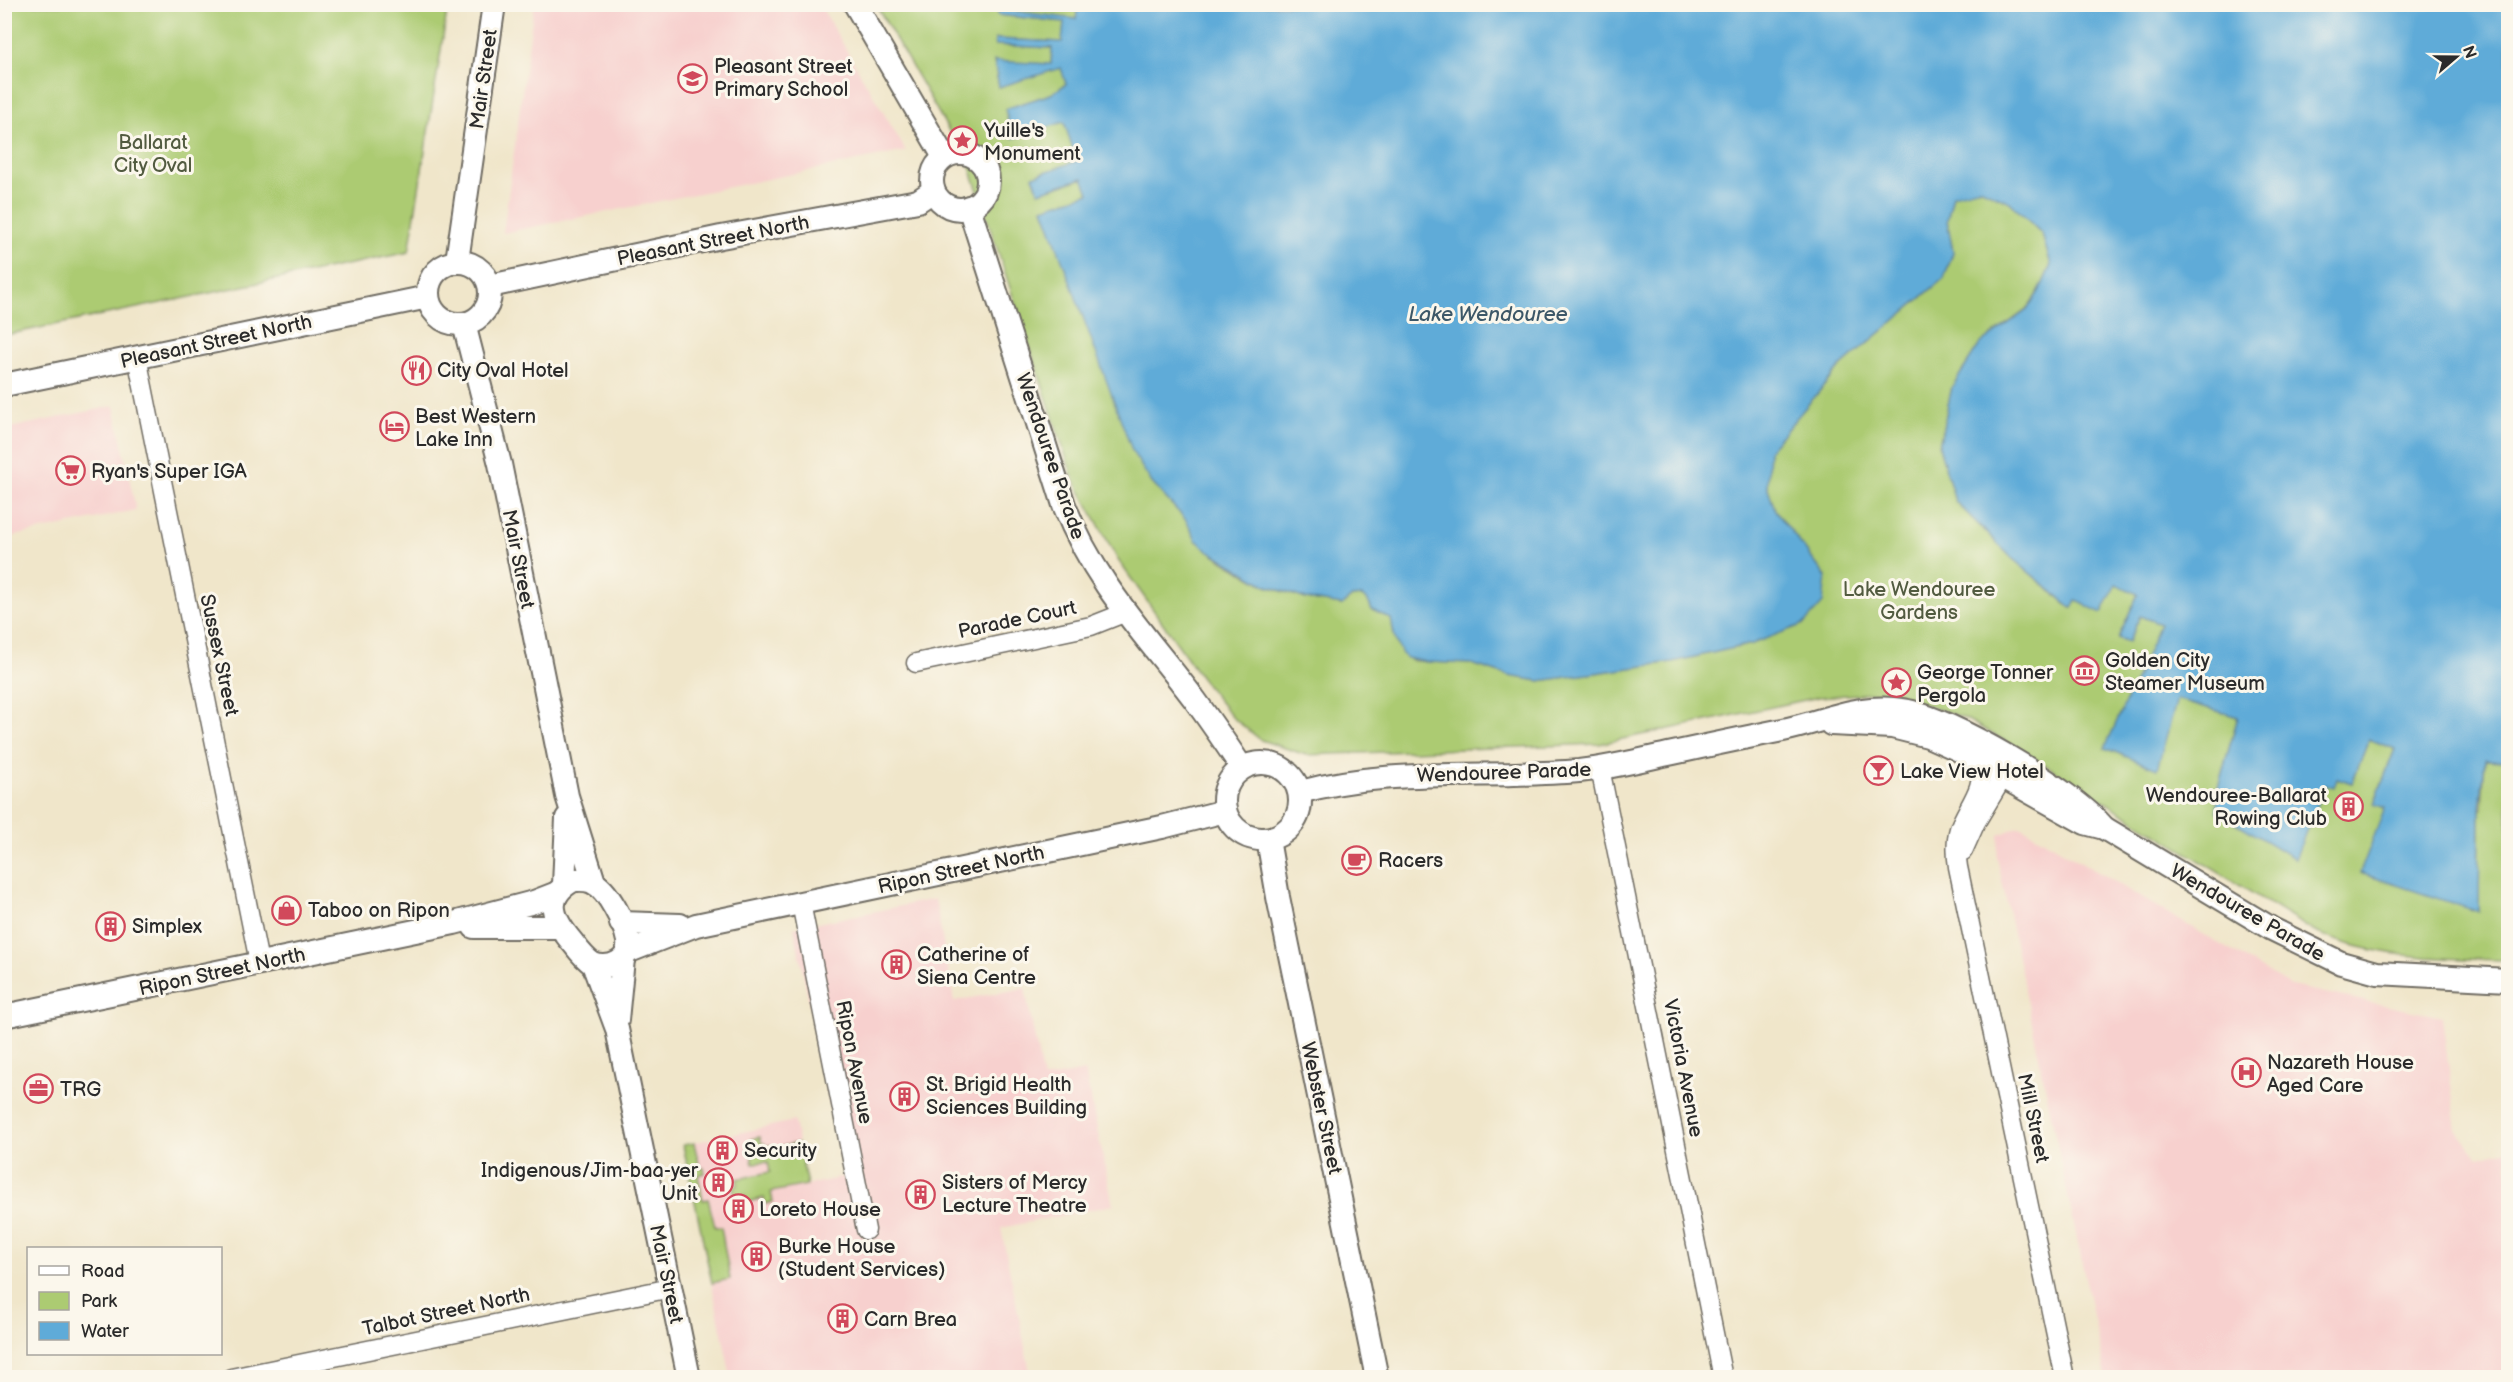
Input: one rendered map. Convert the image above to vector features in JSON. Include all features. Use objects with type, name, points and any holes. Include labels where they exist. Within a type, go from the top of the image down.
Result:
[{"type":"street","name":"Mair Street","points":[[457,261],[494,4]]},
{"type":"street","points":[[855,4],[944,157]]},
{"type":"street","points":[[962,152],[979,160],[985,168],[988,186],[978,202],[969,207],[959,209],[948,207],[933,191],[932,172],[944,157],[962,152]]},
{"type":"street","name":"Pleasant Street North","points":[[490,286],[721,237],[918,201],[933,191]]},
{"type":"street","name":"Wendouree Parade","points":[[969,207],[1068,514],[1088,557],[1124,613],[1195,700],[1242,768]]},
{"type":"street","points":[[457,261],[477,267],[487,278],[490,286],[490,297],[484,312],[476,320],[464,324],[453,324],[443,320],[432,308],[428,297],[428,286],[435,273],[443,266],[457,261]]},
{"type":"street","name":"Pleasant Street North","points":[[4,385],[428,297]]},
{"type":"street","name":"Mair Street","points":[[464,324],[500,464],[567,796],[594,882]]},
{"type":"street","name":"Sussex Street","points":[[137,357],[259,962]]},
{"type":"street","name":"Parade Court","points":[[916,663],[1091,626],[1124,613]]},
{"type":"street","name":"Wendouree Parade","points":[[1300,792],[1390,776],[1521,775],[1600,768],[1814,723],[1875,725],[1906,729],[1990,758],[2092,813],[2104,828]]},
{"type":"street","points":[[1958,867],[1976,822],[2003,777],[1990,758]]},
{"type":"street","name":"Mill Street","points":[[1990,758],[1981,786],[1958,832],[1956,848],[1958,867],[2065,1377]]},
{"type":"street","points":[[1263,762],[1286,771],[1295,781],[1300,792],[1300,805],[1297,817],[1285,831],[1268,839],[1257,839],[1237,830],[1225,810],[1226,788],[1231,778],[1242,768],[1263,762]]},
{"type":"street","name":"Victoria Avenue","points":[[1600,768],[1723,1377]]},
{"type":"street","name":"Wendouree Parade","points":[[2003,777],[2085,823],[2104,828],[2272,929],[2341,963],[2377,973],[2508,980]]},
{"type":"street","name":"Mair Street","points":[[561,889],[567,796]]},
{"type":"street","name":"Ripon Street North","points":[[625,956],[696,925],[1150,830],[1225,810]]},
{"type":"street","name":"Webster Street","points":[[1268,839],[1377,1377]]},
{"type":"street","points":[[574,880],[586,880],[594,882],[610,898],[628,940],[625,956],[608,967],[593,964],[559,927],[553,905],[561,889],[574,880]]},
{"type":"street","name":"Ripon Street North","points":[[4,1016],[439,927],[534,902],[561,889]]},
{"type":"street","name":"Ripon Avenue","points":[[801,903],[866,1230]]},
{"type":"street","name":"Ripon Street North","points":[[621,923],[696,925]]},
{"type":"street","name":"Ripon Street North","points":[[439,927],[559,927]]},
{"type":"street","name":"Mair Street","points":[[616,1029],[625,956]]},
{"type":"street","name":"Mair Street","points":[[593,964],[616,1029],[689,1377]]},
{"type":"street","name":"Talbot Street North","points":[[231,1377],[670,1288]]},
{"type":"shaded area","name":"Pleasant Street Primary School","points":[[534,5],[820,5],[906,151],[503,233]]},
{"type":"shaded area","name":"Ryan's Super IGA","points":[[114,406],[136,510],[5,538],[5,429]]},
{"type":"shaded area","name":"Nazareth House Aged Care","points":[[2020,826],[2291,986],[2442,1017],[2457,1130],[2478,1157],[2508,1150],[2508,1377],[2106,1377],[1997,857],[1999,835]]},
{"type":"shaded area","points":[[935,899],[954,1001],[1025,988],[1043,1079],[1085,1071],[1113,1205],[1001,1228],[1031,1377],[731,1377],[683,1145],[794,1121],[807,1185],[845,1177],[794,928]]},
{"type":"green space","name":"Ballarat City Oval","points":[[4,5],[448,5],[409,252],[5,335]]},
{"type":"green space","name":"Lake Wendouree Gardens","points":[[876,5],[1078,5],[1077,19],[998,15],[1065,22],[1062,42],[995,39],[995,45],[1052,48],[1051,64],[994,62],[999,87],[1061,67],[1067,83],[1051,94],[1005,109],[1013,137],[1064,121],[1078,161],[1033,176],[1039,192],[1084,178],[1089,193],[1043,209],[1152,483],[1186,520],[1196,540],[1223,561],[1266,586],[1306,599],[1342,605],[1352,597],[1362,596],[1368,601],[1372,610],[1392,619],[1397,644],[1408,658],[1414,661],[1472,664],[1509,676],[1539,681],[1672,662],[1752,644],[1826,577],[1775,510],[1767,485],[1769,450],[1840,367],[1944,278],[1953,252],[1947,220],[1953,194],[1980,188],[2010,202],[2042,234],[2051,265],[2040,290],[2026,310],[1980,344],[1952,387],[1939,446],[1955,501],[2013,559],[2071,608],[2076,601],[2116,584],[2138,594],[2118,638],[2128,642],[2140,616],[2161,624],[2105,748],[2177,699],[2238,717],[2218,787],[2325,784],[2337,778],[2352,783],[2369,739],[2395,749],[2374,803],[2385,808],[2479,911],[2480,809],[2482,809],[2485,760],[2508,761],[2508,960],[2410,956],[2362,948],[2315,932],[2026,753],[1966,719],[1890,692],[1819,697],[1599,744],[1306,755],[1261,740],[1232,717],[1208,687],[1118,560],[1073,478],[970,167]]},
{"type":"green space","points":[[760,1137],[761,1143],[765,1146],[771,1145],[773,1153],[776,1152],[775,1148],[798,1143],[807,1185],[771,1192],[773,1202],[765,1204],[764,1198],[747,1202],[745,1195],[735,1197],[733,1187],[738,1185],[737,1179],[770,1172],[768,1162],[753,1163],[749,1144],[752,1143],[751,1139]]},
{"type":"green space","points":[[694,1143],[700,1168],[704,1168],[705,1173],[698,1175],[703,1200],[708,1199],[715,1227],[721,1227],[730,1279],[712,1283],[683,1145]]},
{"type":"water","name":"Lake Wendouree","points":[[1078,5],[2508,5],[2508,761],[2485,760],[2480,809],[2479,912],[2360,873],[2385,808],[2374,804],[2395,749],[2369,739],[2352,783],[2337,778],[2334,787],[2325,784],[2295,859],[2217,811],[2218,787],[2238,717],[2177,699],[2157,769],[2105,748],[2160,624],[2140,616],[2128,642],[2118,638],[2138,594],[2116,584],[2102,613],[2076,601],[2072,608],[2013,559],[1955,501],[1939,446],[1952,387],[1980,344],[2027,310],[2040,290],[2051,265],[2042,234],[2010,202],[1980,188],[1953,195],[1947,220],[1953,252],[1944,278],[1840,367],[1769,450],[1767,485],[1775,510],[1826,577],[1823,603],[1804,624],[1752,644],[1672,662],[1539,681],[1509,676],[1472,664],[1426,662],[1407,658],[1402,654],[1395,639],[1391,619],[1372,610],[1368,601],[1362,596],[1352,597],[1342,605],[1306,599],[1265,585],[1209,551],[1196,540],[1186,520],[1152,483],[1133,453],[1043,208],[1089,193],[1083,178],[1039,192],[1033,176],[1077,161],[1064,122],[1013,138],[1005,109],[1051,94],[1066,84],[1061,68],[999,87],[994,61],[1051,64],[1052,48],[995,45],[995,39],[1062,42],[1064,22],[998,15],[998,9],[1076,19]]},
{"type":"place","name":"Pleasant Street Primary School","points":[[693,78]]},
{"type":"place","name":"Yuille's Monument","points":[[963,141]]},
{"type":"place","name":"City Oval Hotel","points":[[416,370]]},
{"type":"place","name":"Best Western Lake Inn","points":[[394,427]]},
{"type":"place","name":"Ryan's Super IGA","points":[[70,471]]},
{"type":"place","name":"Golden City Steamer Museum","points":[[2084,671]]},
{"type":"place","name":"George Tonner Pergola","points":[[1896,683]]},
{"type":"place","name":"Lake View Hotel","points":[[1879,771]]},
{"type":"place","name":"Wendouree-Ballarat Rowing Club","points":[[2348,806]]},
{"type":"place","name":"Racers","points":[[1357,860]]},
{"type":"place","name":"Taboo on Ripon","points":[[287,910]]},
{"type":"place","name":"Simplex","points":[[111,926]]},
{"type":"place","name":"Catherine of Siena Centre","points":[[896,965]]},
{"type":"place","name":"Nazareth House Aged Care","points":[[2246,1073]]},
{"type":"place","name":"TRG","points":[[39,1089]]},
{"type":"place","name":"St. Brigid Health Sciences Building","points":[[905,1096]]},
{"type":"place","name":"Security","points":[[723,1150]]},
{"type":"place","name":"Indigenous/Jim-baa-yer Unit","points":[[719,1182]]},
{"type":"place","name":"Sisters of Mercy Lecture Theatre","points":[[921,1194]]},
{"type":"place","name":"Loreto House","points":[[738,1209]]},
{"type":"place","name":"Burke House (Student Services)","points":[[757,1257]]},
{"type":"place","name":"Carn Brea","points":[[843,1319]]}]
